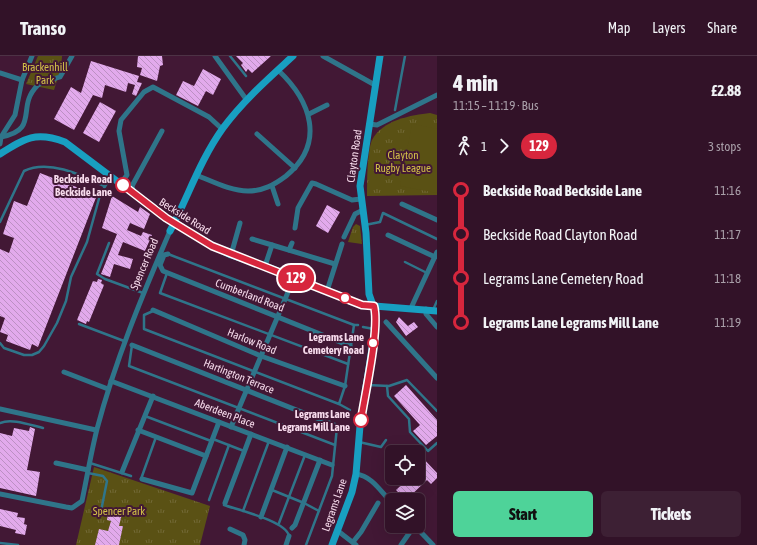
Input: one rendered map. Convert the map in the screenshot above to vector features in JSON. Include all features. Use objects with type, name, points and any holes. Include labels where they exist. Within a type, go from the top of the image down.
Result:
[{"type":"street","points":[[1,149],[1,137],[14,115],[22,80],[32,56]]},
{"type":"street","points":[[1,137],[13,135],[22,128],[28,99],[34,89],[41,83],[60,77],[72,56]]},
{"type":"street","points":[[216,56],[246,99]]},
{"type":"street","name":"Spencer Road","points":[[0,494],[72,508],[82,501],[96,430],[124,341],[170,231],[196,175],[222,129],[246,99],[293,56]]},
{"type":"street","points":[[322,56],[375,86]]},
{"type":"street","name":"Clayton Road","points":[[374,306],[369,294],[365,225],[360,186],[380,56]]},
{"type":"street","points":[[196,175],[234,189],[247,191],[272,186],[296,168],[307,148],[310,134],[309,114],[294,88],[278,70]]},
{"type":"street","points":[[0,73],[22,80]]},
{"type":"street","points":[[121,183],[127,175],[119,131],[121,120],[144,92],[153,87],[209,117],[222,129]]},
{"type":"street","points":[[369,124],[377,125],[437,96]]},
{"type":"street","points":[[309,114],[327,105]]},
{"type":"street","points":[[134,194],[132,186],[162,131]]},
{"type":"street","points":[[257,134],[296,168]]},
{"type":"street","name":"Beckside Road","points":[[1,149],[26,138],[48,136],[66,142],[174,223],[212,246],[231,255],[266,266],[362,305],[432,310]]},
{"type":"street","points":[[295,228],[298,208],[312,183],[352,200],[361,199]]},
{"type":"street","points":[[272,186],[278,204]]},
{"type":"street","points":[[402,204],[437,220]]},
{"type":"street","points":[[344,237],[355,214],[363,210]]},
{"type":"street","points":[[231,255],[240,222]]},
{"type":"street","points":[[388,235],[436,254],[411,308]]},
{"type":"street","points":[[252,239],[335,264]]},
{"type":"street","points":[[289,250],[292,243]]},
{"type":"street","points":[[327,291],[342,244]]},
{"type":"street","points":[[266,266],[272,245]]},
{"type":"street","points":[[167,273],[162,270],[160,265],[164,255],[168,254]]},
{"type":"street","name":"Cumberland Road","points":[[167,273],[350,346]]},
{"type":"street","points":[[231,426],[294,278]]},
{"type":"street","name":"Legrams Lane","points":[[332,545],[352,492],[356,474],[366,385],[375,329],[376,314],[374,306]]},
{"type":"street","name":"Harlow Road","points":[[153,310],[261,356],[345,386]]},
{"type":"street","points":[[432,310],[426,314],[437,327]]},
{"type":"street","points":[[386,322],[437,378]]},
{"type":"street","name":"Hartington Terrace","points":[[132,345],[247,389],[337,426]]},
{"type":"street","points":[[64,372],[108,389]]},
{"type":"street","name":"Aberdeen Place","points":[[111,381],[332,465]]},
{"type":"street","points":[[122,472],[153,396]]},
{"type":"street","points":[[0,409],[96,430]]},
{"type":"street","points":[[142,479],[192,493],[219,422]]},
{"type":"street","points":[[138,430],[206,456]]},
{"type":"street","points":[[224,504],[251,434]]},
{"type":"street","points":[[261,517],[287,447]]},
{"type":"street","points":[[292,528],[295,526],[320,460]]},
{"type":"street","points":[[56,463],[88,471]]},
{"type":"street","points":[[356,474],[363,475],[369,479],[385,496]]},
{"type":"street","points":[[338,531],[354,544],[378,503]]},
{"type":"street","points":[[230,529],[244,535],[244,545]]},
{"type":"street","points":[[402,545],[409,533]]},
{"type":"street","points":[[422,533],[433,545]]},
{"type":"street","points":[[286,545],[289,536]]},
{"type":"lane","points":[[230,56],[246,76]]},
{"type":"lane","points":[[396,110],[405,56]]},
{"type":"lane","points":[[0,222],[24,171],[31,167],[64,169],[104,186]]},
{"type":"lane","points":[[0,343],[4,348],[24,355],[32,355],[39,352],[44,346],[57,323],[66,301],[71,277],[87,242],[104,186],[111,176]]},
{"type":"lane","points":[[365,225],[380,222],[383,213],[437,239]]},
{"type":"lane","points":[[109,243],[98,274],[105,279],[144,293]]},
{"type":"lane","points":[[168,254],[354,325],[358,325]]},
{"type":"lane","points":[[405,262],[427,273]]},
{"type":"lane","points":[[167,273],[160,293],[348,364]]},
{"type":"lane","points":[[432,310],[437,301]]},
{"type":"lane","points":[[153,310],[144,315],[144,329],[339,404],[350,410]]},
{"type":"lane","points":[[79,324],[124,341]]},
{"type":"lane","points":[[339,404],[345,386],[354,325]]},
{"type":"lane","points":[[363,327],[375,329]]},
{"type":"lane","points":[[132,345],[129,366],[334,445]]},
{"type":"lane","points":[[366,385],[387,386],[407,380],[410,381],[437,411]]},
{"type":"lane","points":[[387,386],[388,396],[409,419],[410,432],[428,451],[437,443]]},
{"type":"lane","points":[[144,416],[244,451]]},
{"type":"lane","points":[[0,423],[7,421],[17,422],[43,428]]},
{"type":"lane","points":[[306,545],[332,476],[337,426]]},
{"type":"lane","points":[[142,479],[140,478],[156,436]]},
{"type":"lane","points":[[243,511],[269,440]]},
{"type":"lane","points":[[359,442],[381,447],[386,440]]},
{"type":"lane","points":[[210,500],[229,445]]},
{"type":"lane","points":[[279,523],[306,454]]},
{"type":"lane","points":[[90,463],[131,476]]},
{"type":"lane","points":[[88,471],[103,476],[107,481],[100,516]]},
{"type":"lane","points":[[271,490],[304,503],[319,511]]},
{"type":"lane","points":[[224,504],[261,517],[284,528],[288,531],[289,536]]},
{"type":"lane","points":[[0,543],[18,545]]},
{"type":"green space","name":"Brackenhill Park","points":[[38,56],[62,56],[61,68],[54,90],[26,84]]},
{"type":"green space","name":"Clayton Rugby League","points":[[430,113],[437,115],[437,195],[367,196],[370,145],[377,133],[390,123],[406,117]]},
{"type":"green space","points":[[412,124],[437,129],[437,193],[400,186]]},
{"type":"green space","points":[[356,224],[360,226],[362,244],[348,242],[353,227]]},
{"type":"green space","name":"Spencer Park","points":[[94,467],[210,506],[200,545],[76,545]]},
{"type":"building","points":[[138,56],[162,56],[163,65],[160,66],[157,81],[140,75],[142,68],[137,67]]},
{"type":"building","points":[[236,56],[271,56],[252,73],[248,69],[246,72],[241,65],[243,63]]},
{"type":"building","points":[[91,61],[139,76],[137,82],[142,83],[136,96],[132,94],[135,85],[128,83],[126,92],[105,85],[102,98],[93,95],[74,130],[54,119],[71,87],[81,93]]},
{"type":"building","points":[[203,69],[221,79],[213,95],[206,91],[198,106],[176,95],[183,81],[194,86]]},
{"type":"building","points":[[100,102],[116,111],[99,142],[83,133]]},
{"type":"building","points":[[40,173],[97,195],[38,347],[32,344],[30,350],[6,341],[8,335],[0,332],[5,318],[0,316],[0,249],[9,253],[14,238],[3,234],[14,201],[27,206]]},
{"type":"building","points":[[112,196],[138,212],[140,207],[150,214],[144,229],[130,223],[127,230],[141,236],[143,232],[152,235],[145,251],[123,242],[118,255],[133,259],[130,269],[114,264],[110,277],[101,274],[117,234],[102,228]]},
{"type":"building","points":[[327,205],[340,212],[328,233],[316,226]]},
{"type":"building","points":[[98,279],[102,280],[101,283],[104,285],[89,322],[87,321],[86,324],[77,320],[93,281],[97,282]]},
{"type":"building","points":[[399,317],[408,326],[414,322],[418,327],[406,336],[396,322]]},
{"type":"building","points":[[406,385],[437,420],[437,436],[426,445],[413,431],[420,425],[394,396]]},
{"type":"building","points":[[30,427],[35,429],[27,470],[40,472],[36,496],[0,488],[0,433],[12,436],[14,428],[29,431]]},
{"type":"building","points":[[425,460],[437,473],[437,478],[431,484],[427,480],[425,482]]},
{"type":"building","points":[[401,485],[422,485],[413,493],[399,493],[396,490]]},
{"type":"building","points":[[114,508],[123,510],[119,526],[123,526],[119,545],[95,545],[99,529],[108,531],[111,521],[107,520],[108,512],[113,513]]},
{"type":"building","points":[[0,509],[18,513],[17,517],[25,518],[24,524],[27,525],[25,535],[15,533],[16,530],[0,526]]},
{"type":"bus line","name":"129","points":[[123,185],[166,218],[212,246],[231,255],[266,266],[362,305],[374,306],[376,314],[375,329],[361,420]]},
{"type":"place","name":"Beckside Road Beckside Lane","points":[[123,185]]},
{"type":"place","name":"Legrams Lane Cemetery Road","points":[[373,343]]},
{"type":"place","name":"Legrams Lane Legrams Mill Lane","points":[[361,420]]}]
